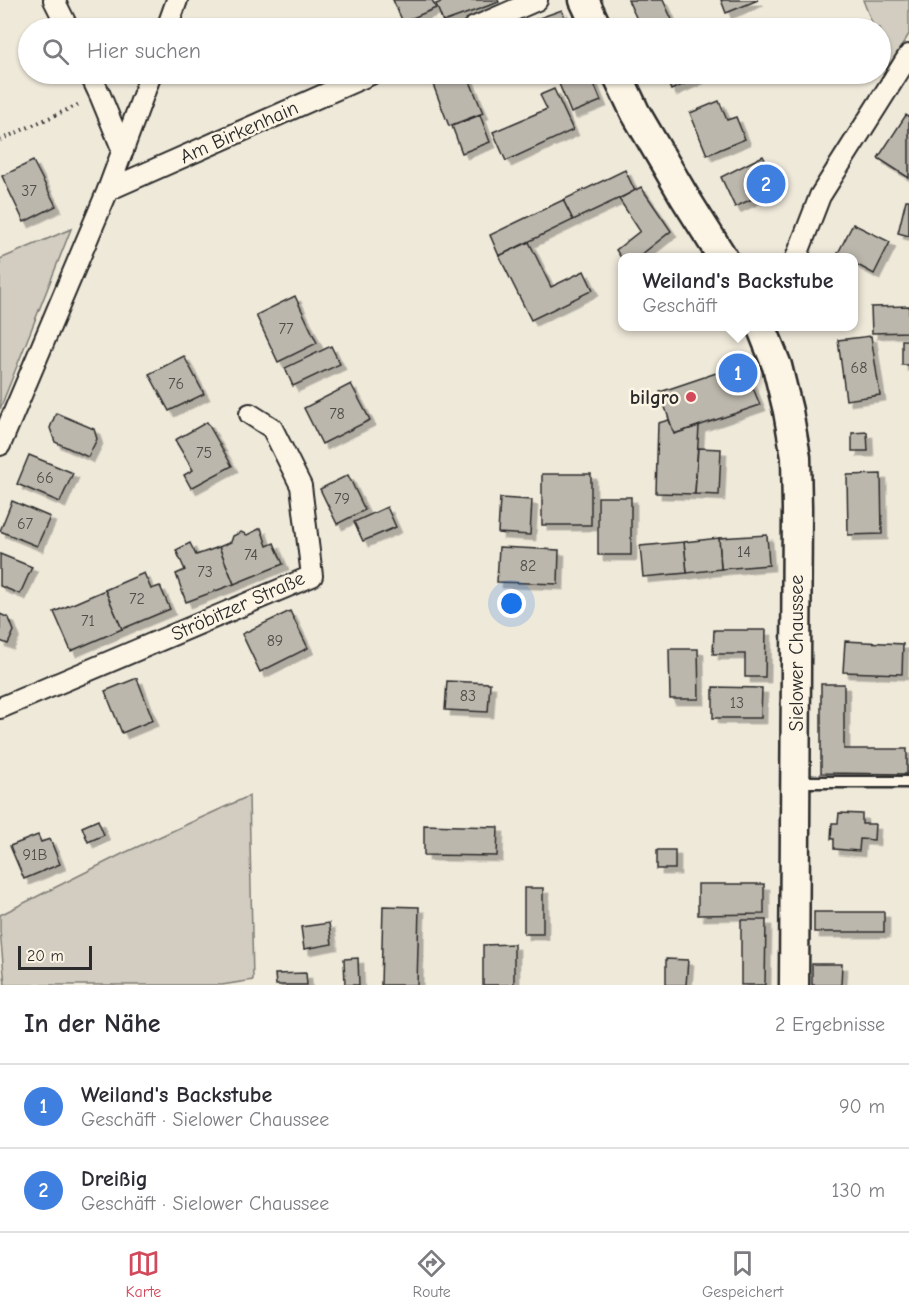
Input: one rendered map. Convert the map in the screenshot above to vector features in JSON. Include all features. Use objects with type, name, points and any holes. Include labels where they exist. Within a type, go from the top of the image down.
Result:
[{"type":"main road","points":[[584,0],[592,18]]},
{"type":"main road","points":[[622,84],[635,112],[720,253]]},
{"type":"main road","name":"Sielower Chaussee","points":[[763,331],[777,366],[796,457],[794,985]]},
{"type":"street","points":[[54,0],[63,18]]},
{"type":"street","points":[[171,18],[177,0]]},
{"type":"street","points":[[496,18],[537,0]]},
{"type":"street","points":[[798,253],[820,196],[909,56]]},
{"type":"street","points":[[95,84],[123,151]]},
{"type":"street","points":[[0,445],[108,190],[147,84]]},
{"type":"street","name":"Am Birkenhain","points":[[108,190],[348,84]]},
{"type":"street","name":"Ströbitzer Straße","points":[[0,708],[312,576],[300,486],[272,428],[250,414]]},
{"type":"lane","points":[[795,782],[909,782]]},
{"type":"path","points":[[0,140],[100,95]]},
{"type":"shaded area","points":[[863,0],[909,0],[909,34],[891,64],[891,18],[870,18]]},
{"type":"shaded area","points":[[71,229],[0,409],[0,259]]},
{"type":"shaded area","points":[[249,796],[253,980],[222,985],[5,985],[0,915],[124,853]]},
{"type":"building","points":[[393,0],[432,0],[436,8],[412,18],[401,18]]},
{"type":"building","points":[[446,0],[498,0],[499,2],[454,18],[441,18],[436,4]]},
{"type":"building","points":[[628,0],[663,0],[671,18],[636,18]]},
{"type":"building","points":[[721,0],[758,0],[726,13]]},
{"type":"building","points":[[562,10],[565,18],[539,18]]},
{"type":"building","points":[[433,84],[471,84],[483,113],[449,126]]},
{"type":"building","points":[[559,84],[594,84],[601,101],[571,113]]},
{"type":"building","points":[[668,84],[684,84],[671,90]]},
{"type":"building","points":[[554,89],[573,130],[506,161],[493,132],[547,109],[540,95]]},
{"type":"building","points":[[719,101],[727,120],[736,117],[745,139],[707,155],[690,113]]},
{"type":"building","points":[[480,115],[490,142],[462,153],[452,126]]},
{"type":"building","points":[[906,115],[909,117],[909,178],[878,158]]},
{"type":"building","points":[[763,156],[779,186],[735,207],[721,177]]},
{"type":"building","points":[[33,161],[56,206],[24,222],[2,176]]},
{"type":"building","points":[[625,170],[635,191],[573,220],[563,200]]},
{"type":"building","points":[[641,187],[671,231],[643,253],[618,253],[616,250],[640,231],[619,199]]},
{"type":"building","points":[[563,200],[573,220],[499,256],[490,235]]},
{"type":"building","points":[[906,200],[909,200],[909,236],[898,233]]},
{"type":"building","points":[[853,224],[890,242],[874,274],[858,265],[858,253],[838,253]]},
{"type":"building","points":[[529,242],[551,287],[584,271],[593,290],[531,320],[499,256]]},
{"type":"building","points":[[295,296],[317,343],[278,362],[256,315]]},
{"type":"building","points":[[909,306],[909,332],[872,333],[871,307]]},
{"type":"building","points":[[871,336],[880,395],[846,400],[838,340]]},
{"type":"building","points":[[902,340],[909,340],[909,365],[902,365]]},
{"type":"building","points":[[331,346],[340,364],[293,386],[285,368]]},
{"type":"building","points":[[184,356],[204,394],[169,411],[149,374]]},
{"type":"building","points":[[743,364],[760,405],[674,434],[660,392]]},
{"type":"building","points":[[351,384],[370,420],[322,444],[304,408]]},
{"type":"building","points":[[56,413],[94,429],[97,439],[88,457],[55,442],[50,428]]},
{"type":"building","points":[[669,420],[674,434],[699,426],[695,494],[656,493],[658,423]]},
{"type":"building","points":[[207,422],[232,466],[191,488],[184,475],[193,470],[175,440]]},
{"type":"building","points":[[867,432],[868,451],[852,451],[852,433]]},
{"type":"building","points":[[698,448],[721,449],[719,495],[695,494]]},
{"type":"building","points":[[29,455],[73,473],[60,502],[17,484]]},
{"type":"building","points":[[542,474],[591,474],[591,525],[542,525]]},
{"type":"building","points":[[881,474],[882,534],[848,535],[847,475]]},
{"type":"building","points":[[348,475],[365,510],[337,524],[320,489]]},
{"type":"building","points":[[598,497],[631,497],[631,555],[598,555]]},
{"type":"building","points":[[500,498],[532,500],[530,535],[498,533]]},
{"type":"building","points":[[12,501],[50,517],[37,546],[0,531]]},
{"type":"building","points":[[387,507],[396,527],[363,541],[354,522]]},
{"type":"building","points":[[261,528],[267,546],[274,543],[283,564],[234,584],[219,547],[231,542],[233,536],[241,532],[247,535]]},
{"type":"building","points":[[767,535],[769,565],[721,569],[719,538]]},
{"type":"building","points":[[719,538],[721,569],[687,573],[684,542]]},
{"type":"building","points":[[684,542],[687,573],[643,577],[640,546]]},
{"type":"building","points":[[190,543],[196,555],[219,547],[234,584],[186,602],[176,574],[185,570],[176,550]]},
{"type":"building","points":[[499,547],[559,550],[558,584],[497,582]]},
{"type":"building","points":[[0,554],[32,567],[20,594],[0,586]]},
{"type":"building","points":[[144,573],[151,589],[160,586],[170,609],[122,629],[105,590]]},
{"type":"building","points":[[105,590],[122,629],[71,651],[54,612]]},
{"type":"building","points":[[290,611],[308,648],[260,672],[242,634]]},
{"type":"building","points":[[0,614],[9,618],[14,631],[8,644],[0,641]]},
{"type":"building","points":[[714,630],[766,630],[765,677],[745,677],[745,654],[713,654]]},
{"type":"building","points":[[845,641],[903,644],[902,674],[843,672]]},
{"type":"building","points":[[669,649],[698,649],[699,699],[670,699]]},
{"type":"building","points":[[137,678],[153,720],[122,733],[105,691]]},
{"type":"building","points":[[447,681],[490,683],[488,712],[445,710]]},
{"type":"building","points":[[821,684],[844,684],[844,749],[907,749],[907,774],[821,773]]},
{"type":"building","points":[[713,687],[762,688],[761,718],[713,718]]},
{"type":"building","points":[[839,813],[862,814],[862,824],[875,824],[874,840],[860,839],[859,851],[834,849],[834,839],[831,839],[832,823],[838,823]]},
{"type":"building","points":[[98,820],[104,835],[88,842],[82,827]]},
{"type":"building","points":[[424,825],[498,827],[497,856],[424,855]]},
{"type":"building","points":[[38,835],[41,842],[50,839],[60,864],[24,879],[10,846]]},
{"type":"building","points":[[657,850],[675,850],[675,869],[657,869]]},
{"type":"building","points":[[698,884],[764,884],[764,914],[698,915]]},
{"type":"building","points":[[524,888],[543,888],[543,934],[524,934]]},
{"type":"building","points":[[383,906],[419,907],[417,985],[381,985]]},
{"type":"building","points":[[814,912],[884,912],[884,932],[814,932]]},
{"type":"building","points":[[741,920],[766,920],[765,985],[741,985]]},
{"type":"building","points":[[329,923],[332,944],[304,949],[301,927]]},
{"type":"building","points":[[514,944],[514,985],[483,985],[483,945]]},
{"type":"building","points":[[358,958],[359,985],[345,985],[344,959]]},
{"type":"building","points":[[666,959],[688,960],[686,985],[666,985]]},
{"type":"building","points":[[812,964],[842,964],[841,985],[812,985]]},
{"type":"building","points":[[306,973],[307,985],[276,985],[275,974]]},
{"type":"place","name":"Dreißig","points":[[766,184]]},
{"type":"place","name":"Weiland's Backstube","points":[[738,373]]},
{"type":"place","name":"bilgro","points":[[691,397]]}]
